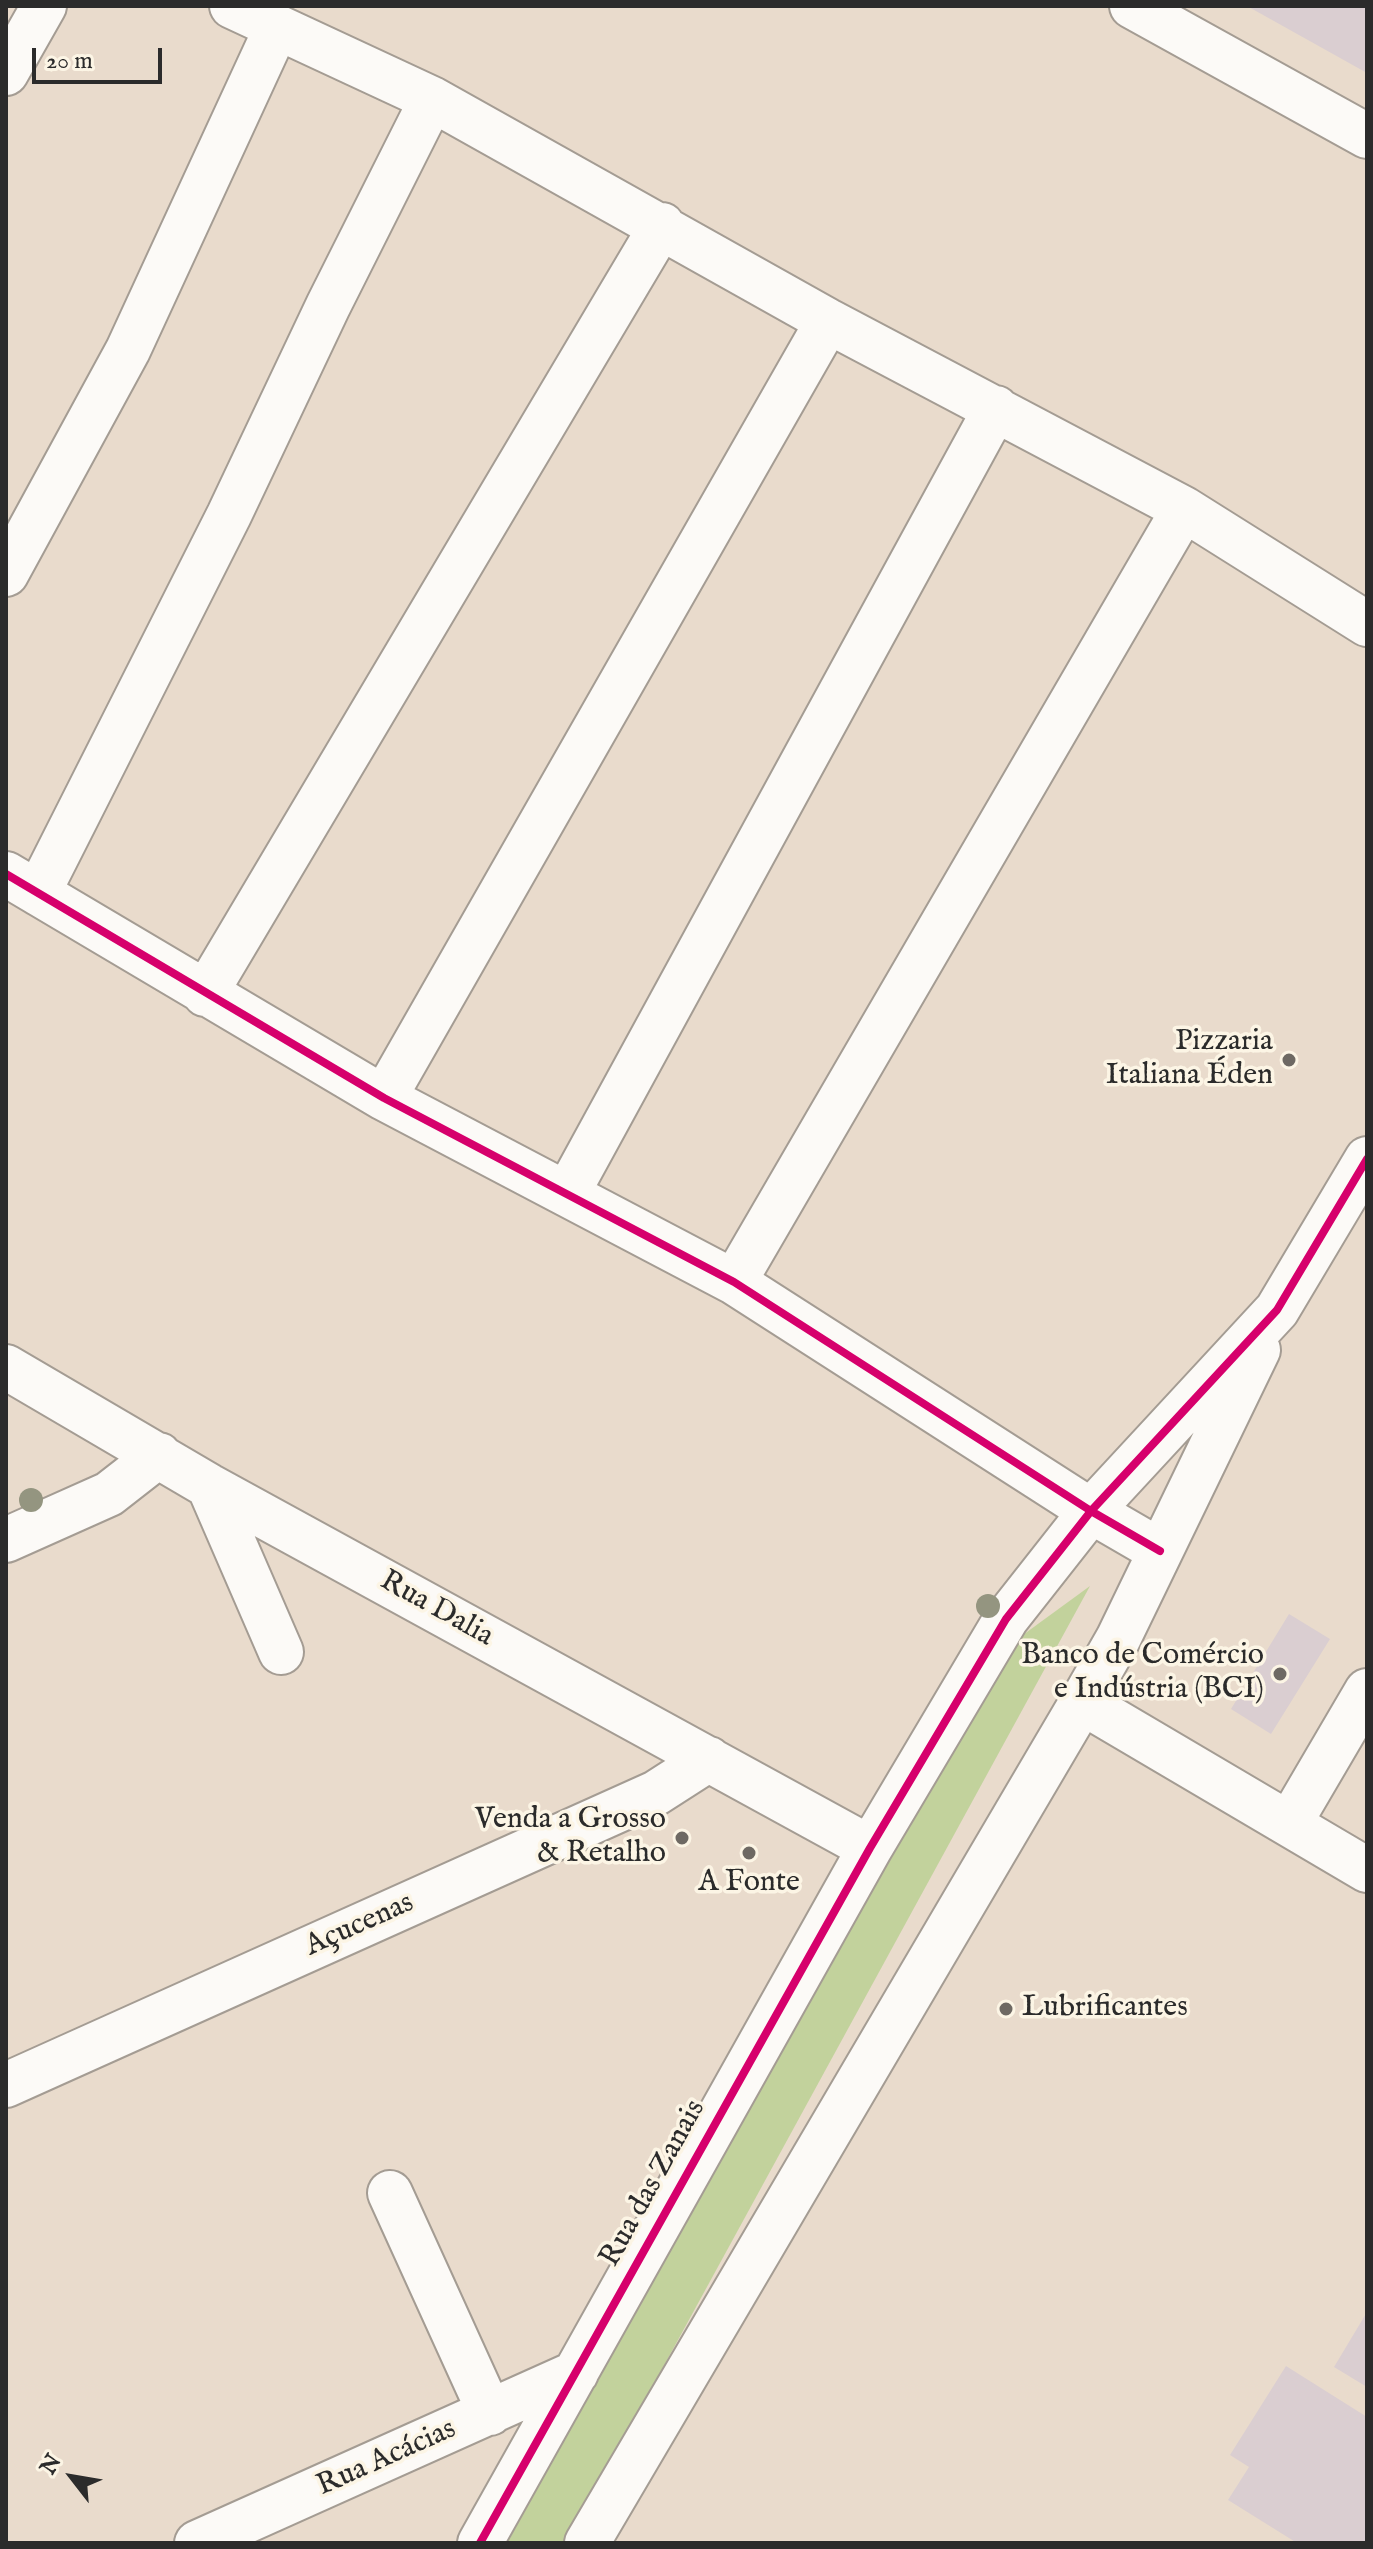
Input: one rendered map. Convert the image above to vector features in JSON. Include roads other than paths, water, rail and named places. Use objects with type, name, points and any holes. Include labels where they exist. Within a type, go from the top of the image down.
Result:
[{"type":"street","points":[[6,73],[44,6]]},
{"type":"street","points":[[232,6],[432,99],[662,225],[828,321],[1184,509],[1367,624]]},
{"type":"street","points":[[1132,6],[1367,136]]},
{"type":"street","points":[[6,574],[128,350],[277,27]]},
{"type":"street","points":[[432,99],[328,306],[229,515],[22,883],[384,1098],[568,1192],[734,1282],[1091,1511],[1160,1551]]},
{"type":"street","points":[[205,994],[662,225]]},
{"type":"street","points":[[384,1098],[828,321]]},
{"type":"street","points":[[568,1192],[996,408]]},
{"type":"street","points":[[734,1282],[1184,509]]},
{"type":"street","points":[[587,2543],[1082,1702],[1160,1551],[1277,1310],[1367,1159]]},
{"type":"street","name":"Rua das Zanais","points":[[480,2543],[870,1848],[1006,1619],[1091,1511],[1277,1310]]},
{"type":"street","name":"Rua Dalia","points":[[6,1367],[209,1486],[870,1848]]},
{"type":"street","points":[[6,1540],[109,1494],[159,1455]]},
{"type":"street","points":[[209,1486],[281,1652]]},
{"type":"street","points":[[1289,1824],[1367,1691]]},
{"type":"street","points":[[1082,1702],[1367,1870]]},
{"type":"street","name":"Açucenas","points":[[6,2085],[656,1793],[709,1759]]},
{"type":"street","points":[[390,2193],[490,2413]]},
{"type":"street","name":"Rua Acácias","points":[[197,2543],[576,2373]]},
{"type":"place","name":"Pizzaria Italiana Éden","points":[[1289,1060]]},
{"type":"place","name":"Banco de Comércio e Indústria (BCI)","points":[[1280,1674]]},
{"type":"place","name":"Venda a Grosso & Retalho","points":[[682,1838]]},
{"type":"place","name":"A Fonte","points":[[749,1853]]},
{"type":"place","name":"Lubrificantes","points":[[1006,2009]]}]
